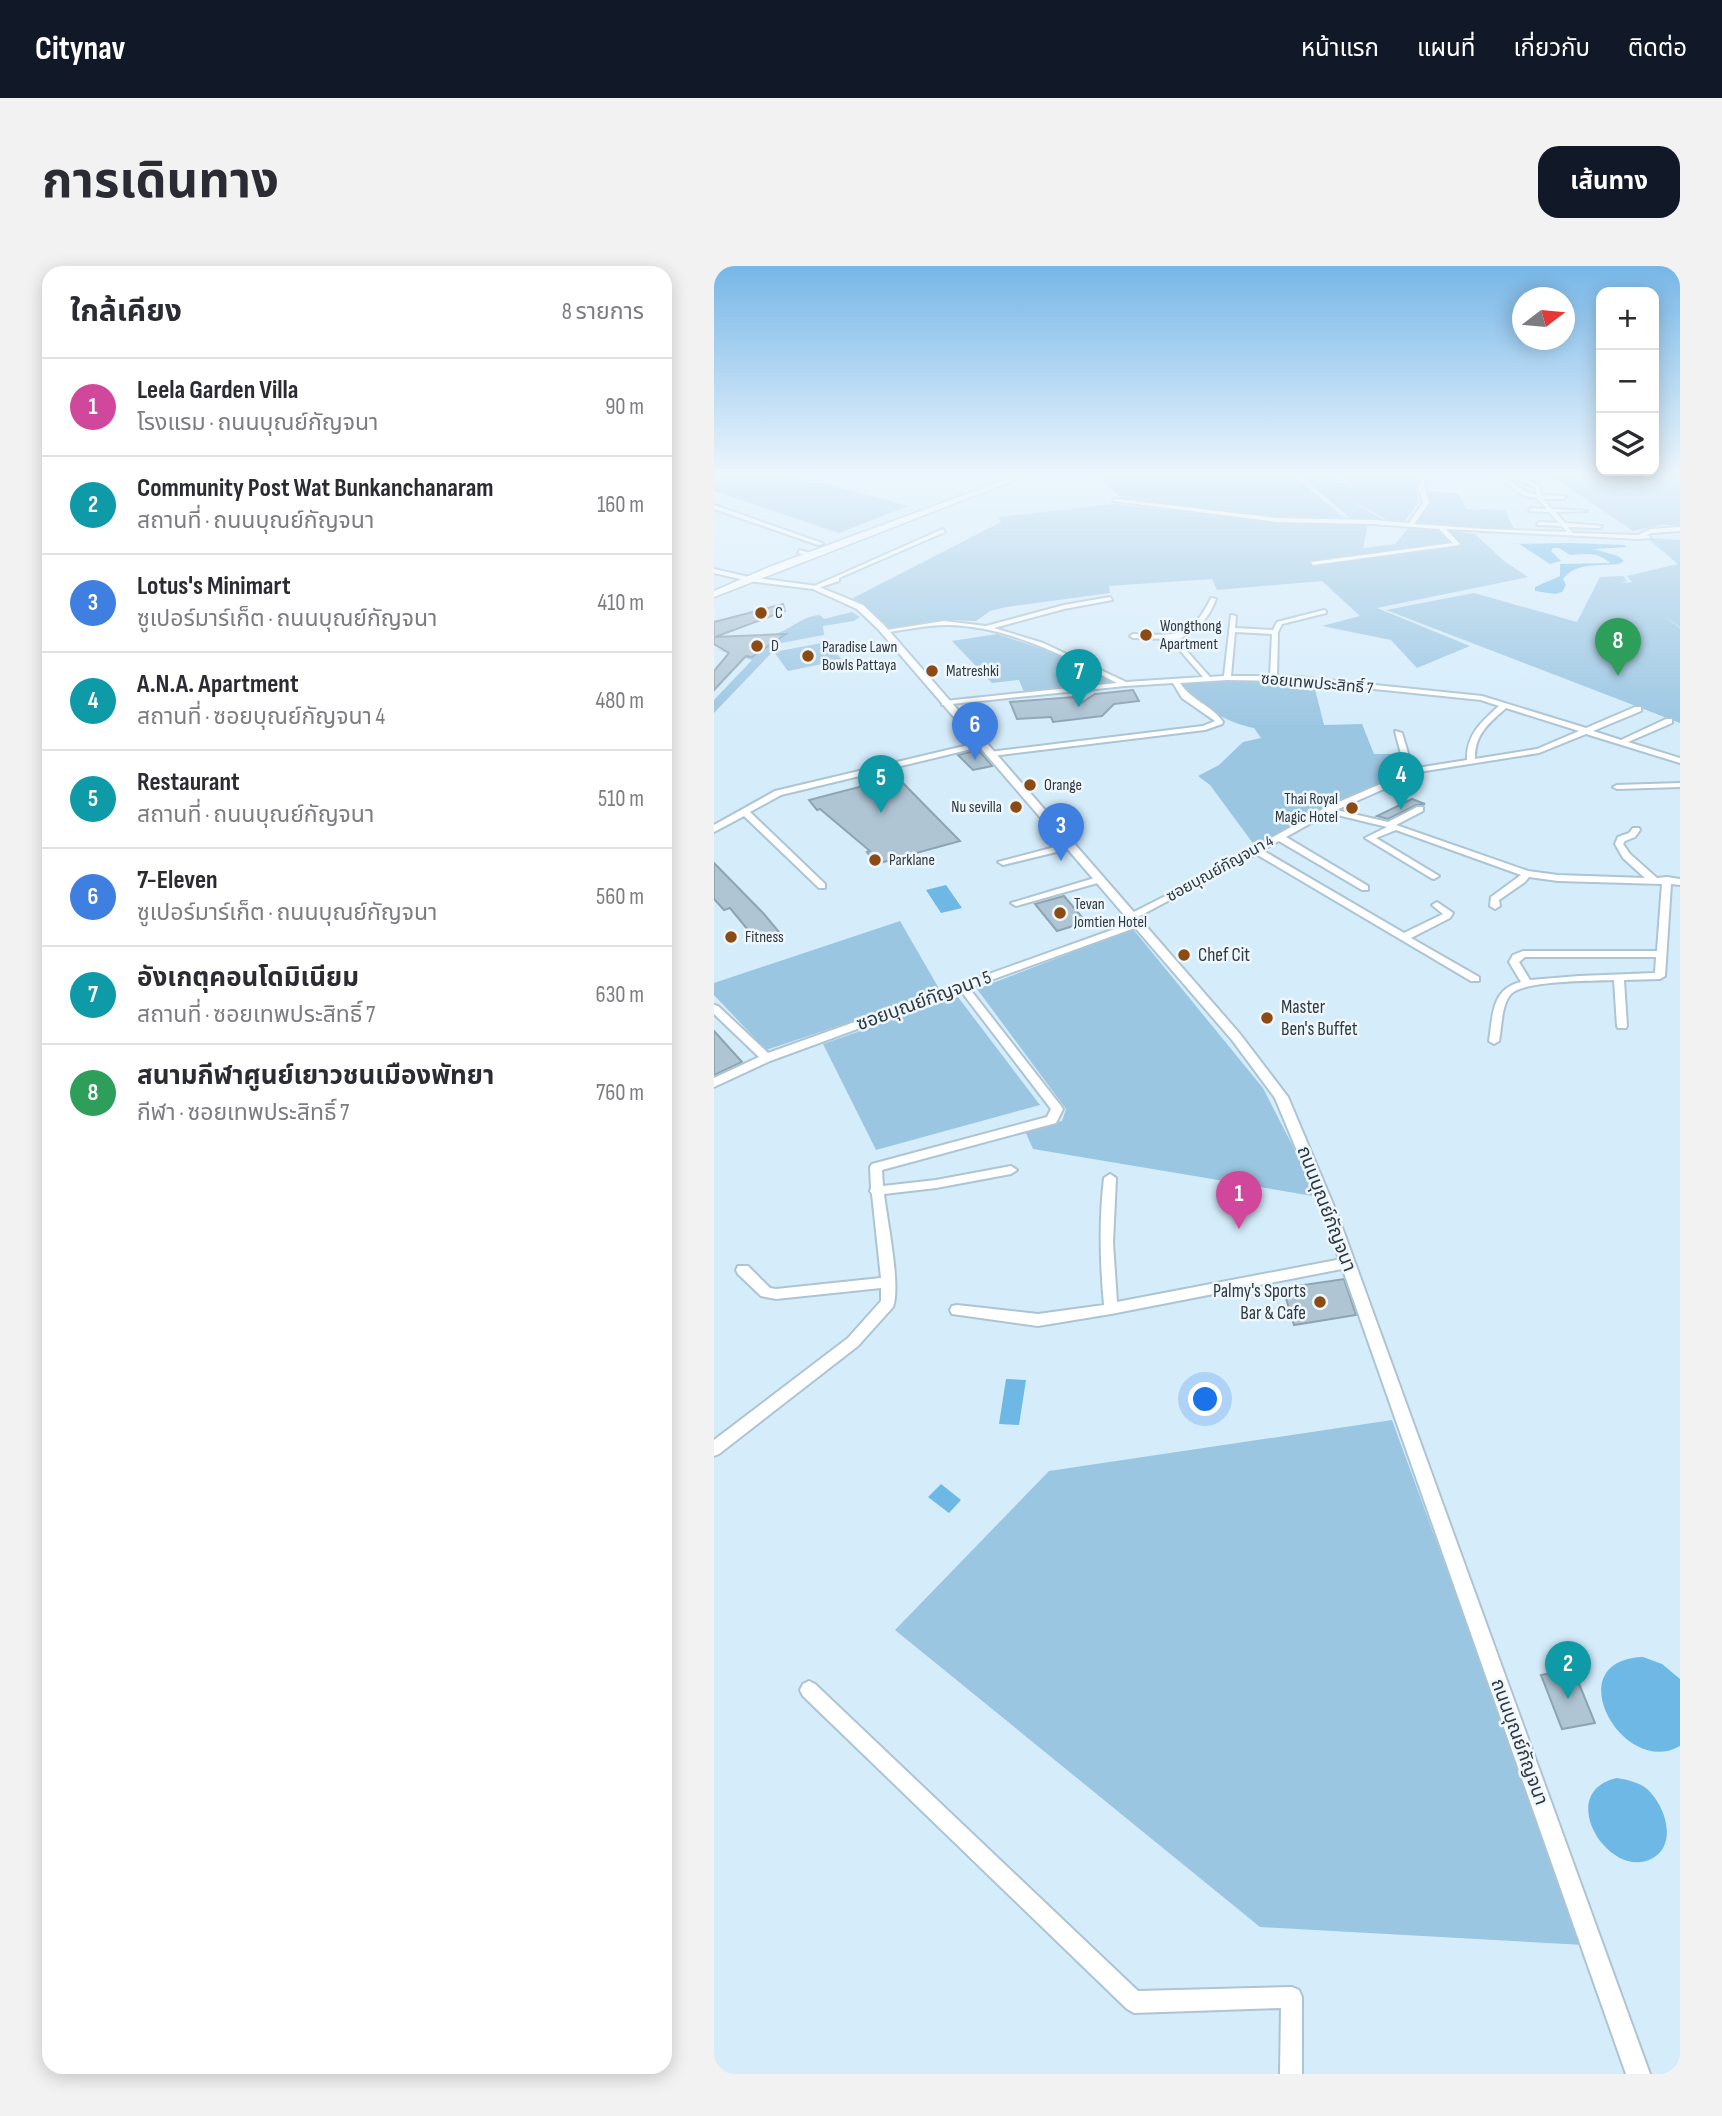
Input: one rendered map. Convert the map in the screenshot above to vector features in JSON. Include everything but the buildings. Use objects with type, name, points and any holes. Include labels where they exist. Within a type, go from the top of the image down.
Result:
[{"type":"main road","points":[[714,594],[786,558]]},
{"type":"main road","points":[[714,587],[800,558]]},
{"type":"street","points":[[815,587],[837,580],[836,577],[879,558]]},
{"type":"street","points":[[1313,564],[1354,558]]},
{"type":"street","name":"ถนนบุณย์กัญจนา","points":[[714,571],[743,578],[815,587],[860,607],[1236,1037],[1281,1097],[1311,1164],[1638,2074]]},
{"type":"street","points":[[985,628],[1064,607],[1110,599]]},
{"type":"street","points":[[1208,679],[1174,639],[1195,629],[1209,610],[1213,599]]},
{"type":"street","points":[[1273,678],[1275,632],[1279,623],[1324,612]]},
{"type":"street","points":[[1227,678],[1233,616]]},
{"type":"street","points":[[883,631],[950,623],[985,628],[1069,656],[1125,684]]},
{"type":"street","points":[[1232,630],[1275,632]]},
{"type":"street","points":[[1133,636],[1179,637]]},
{"type":"street","name":"ซอยเทพประสิทธิ์ 7","points":[[945,703],[1125,684],[1273,678],[1388,691],[1457,694],[1505,705],[1680,761]]},
{"type":"street","points":[[714,829],[789,790],[986,749],[1216,725],[1219,722],[1216,717],[1185,696],[1176,682]]},
{"type":"street","points":[[1471,761],[1474,734],[1505,705]]},
{"type":"street","name":"ซอยบุณย์กัญจนา 4","points":[[1134,920],[1328,810],[1423,769],[1539,751],[1638,709]]},
{"type":"street","points":[[1622,742],[1669,721]]},
{"type":"street","points":[[1398,733],[1410,775]]},
{"type":"street","points":[[1617,787],[1680,785]]},
{"type":"street","points":[[1420,809],[1369,838],[1434,876]]},
{"type":"street","points":[[1328,810],[1393,826],[1526,874],[1558,878],[1680,882]]},
{"type":"street","points":[[745,812],[822,886]]},
{"type":"street","points":[[1636,830],[1632,835],[1621,839],[1621,851],[1654,881]]},
{"type":"street","points":[[1279,837],[1365,888]]},
{"type":"street","points":[[1003,862],[1070,846]]},
{"type":"street","points":[[1255,850],[1475,979]]},
{"type":"street","points":[[1495,906],[1494,899],[1522,880],[1526,874]]},
{"type":"street","points":[[1016,903],[1098,880]]},
{"type":"street","points":[[1493,1041],[1502,1001],[1510,988],[1527,983],[1660,976],[1667,880]]},
{"type":"street","points":[[1405,937],[1448,914],[1437,905]]},
{"type":"street","name":"ซอยบุณย์กัญจนา 5","points":[[714,1083],[766,1058],[964,988],[1134,920]]},
{"type":"street","points":[[1527,983],[1514,962],[1523,954],[1662,954]]},
{"type":"street","points":[[1619,977],[1622,1026]]},
{"type":"street","points":[[714,1449],[853,1342],[888,1303],[888,1282],[876,1191],[876,1167],[1052,1119],[1057,1109],[964,988]]},
{"type":"street","points":[[714,1008],[766,1058]]},
{"type":"street","points":[[876,1191],[936,1184],[1011,1170]]},
{"type":"street","points":[[1110,1178],[1107,1271],[1111,1310]]},
{"type":"street","points":[[957,1310],[1038,1320],[1111,1310],[1347,1264]]},
{"type":"street","points":[[743,1270],[766,1292],[776,1294],[888,1282]]},
{"type":"street","points":[[809,1690],[1134,2002],[1292,1997],[1291,2074]]},
{"type":"shaded area","points":[[930,558],[1501,558],[1528,577],[1377,608],[1470,646],[1417,668],[1391,640],[1322,626],[1360,616],[1322,581],[1217,590],[1212,579],[1109,586],[1110,593],[1006,607],[990,611],[976,621],[951,620],[889,628],[853,598]]},
{"type":"shaded area","points":[[1541,558],[1558,558],[1561,561],[1550,564]]},
{"type":"shaded area","points":[[1621,558],[1624,561],[1574,570],[1563,579],[1566,585],[1562,592],[1555,594],[1535,591],[1535,587],[1560,576],[1560,564],[1610,563],[1605,559]]},
{"type":"shaded area","points":[[1671,558],[1680,558],[1680,627],[1664,616],[1680,628],[1680,723],[1386,610],[1474,593],[1577,622],[1600,577],[1623,576],[1627,581],[1619,583],[1632,582],[1627,576],[1678,564]]},
{"type":"shaded area","points":[[852,612],[860,617],[854,621],[823,626],[824,635],[781,643],[714,713],[714,700],[752,660],[714,649],[752,657],[773,643],[777,635],[775,634],[807,618],[820,615],[824,619]]},
{"type":"shaded area","points":[[997,634],[1064,656],[1119,682],[1024,692],[1019,680],[992,683],[952,641]]},
{"type":"shaded area","name":"Paradise Lawn Bowls Pattaya","points":[[827,642],[842,660],[788,671],[774,652]]},
{"type":"shaded area","points":[[1250,680],[1314,685],[1324,725],[1362,724],[1374,754],[1396,754],[1404,773],[1319,810],[1255,846],[1210,785],[1198,776],[1219,765],[1243,742],[1261,738],[1254,728],[1224,718],[1205,706],[1182,684]]},
{"type":"shaded area","points":[[946,885],[962,908],[941,913],[926,890]]},
{"type":"shaded area","points":[[900,921],[941,992],[766,1050],[714,995],[714,983]]},
{"type":"shaded area","points":[[1133,929],[1263,1088],[1319,1197],[1033,1149],[1025,1131],[1062,1121],[1066,1109],[977,989]]},
{"type":"shaded area","points":[[958,997],[1040,1105],[876,1150],[823,1044]]},
{"type":"shaded area","points":[[1006,1379],[1026,1380],[1019,1425],[999,1424]]},
{"type":"shaded area","points":[[1392,1420],[1584,1945],[1260,1927],[895,1630],[1049,1471]]},
{"type":"shaded area","points":[[941,1484],[961,1500],[949,1513],[928,1497]]},
{"type":"shaded area","points":[[1643,1657],[1662,1664],[1680,1679],[1680,1746],[1658,1752],[1638,1746],[1620,1733],[1608,1715],[1601,1695],[1604,1677],[1617,1663]]},
{"type":"shaded area","points":[[1617,1778],[1647,1789],[1664,1814],[1667,1835],[1665,1844],[1660,1853],[1651,1859],[1635,1862],[1619,1857],[1605,1846],[1594,1832],[1589,1815],[1590,1800],[1599,1786]]},
{"type":"place","name":"C","points":[[761,613]]},
{"type":"place","name":"Wongthong Apartment","points":[[1146,635]]},
{"type":"place","name":"D","points":[[757,646]]},
{"type":"place","name":"Paradise Lawn Bowls Pattaya","points":[[808,656]]},
{"type":"place","name":"Matreshki","points":[[932,671]]},
{"type":"place","name":"สนามกีฬาศูนย์เยาวชนเมืองพัทยา","points":[[1618,676]]},
{"type":"place","name":"อังเกตุคอนโดมิเนียม","points":[[1079,707]]},
{"type":"place","name":"7-Eleven","points":[[975,760]]},
{"type":"place","name":"Orange","points":[[1030,785]]},
{"type":"place","name":"Nu sevilla","points":[[1016,807]]},
{"type":"place","name":"Thai Royal Magic Hotel","points":[[1352,808]]},
{"type":"place","name":"A.N.A. Apartment","points":[[1401,810]]},
{"type":"place","name":"Restaurant","points":[[881,813]]},
{"type":"place","name":"Parklane","points":[[875,860]]},
{"type":"place","name":"Lotus's Minimart","points":[[1061,861]]},
{"type":"place","name":"Tevan Jomtien Hotel","points":[[1060,913]]},
{"type":"place","name":"Fitness","points":[[731,937]]},
{"type":"place","name":"Chef Cit","points":[[1184,955]]},
{"type":"place","name":"Master Ben's Buffet","points":[[1267,1018]]},
{"type":"place","name":"Leela Garden Villa","points":[[1239,1229]]},
{"type":"place","name":"Palmy's Sports Bar & Cafe","points":[[1320,1302]]},
{"type":"place","name":"Community Post Wat Bunkanchanaram","points":[[1568,1699]]}]
